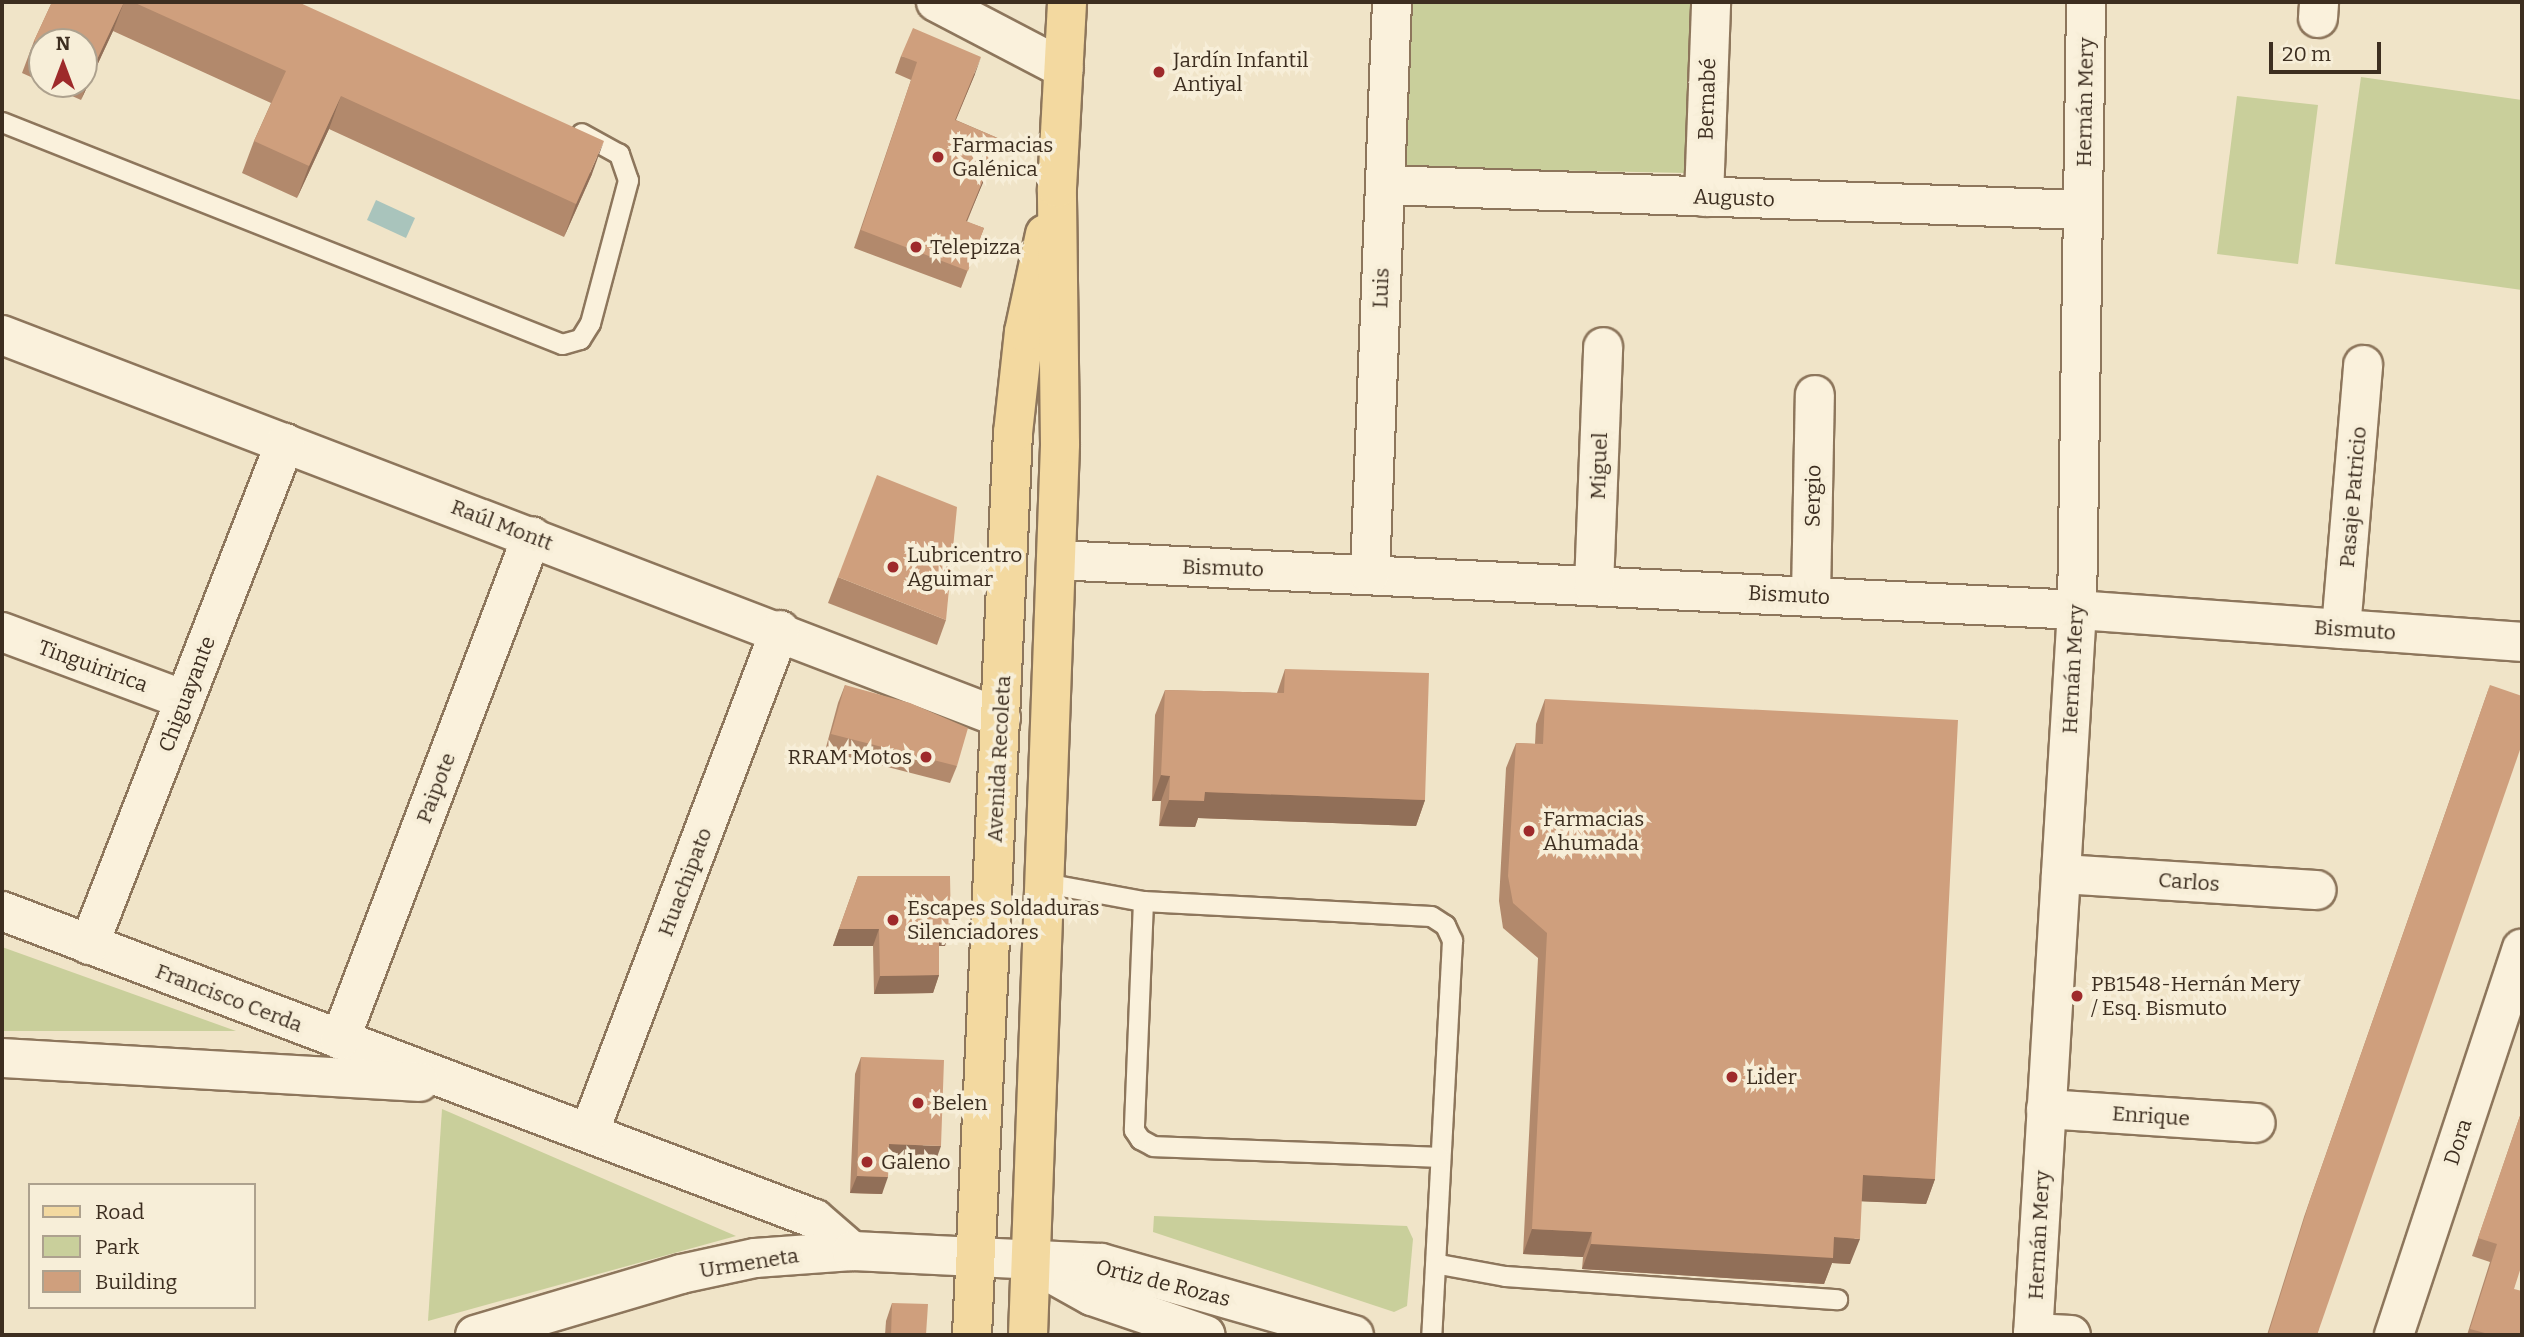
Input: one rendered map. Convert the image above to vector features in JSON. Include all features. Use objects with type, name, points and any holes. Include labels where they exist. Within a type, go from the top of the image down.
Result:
[{"type":"main road","name":"Avenida Recoleta","points":[[1028,1335],[1056,560],[1057,188],[1067,2]]},
{"type":"main road","name":"Avenida Recoleta","points":[[972,1335],[1018,382],[1033,280],[1057,188]]},
{"type":"street","points":[[936,2],[1064,69]]},
{"type":"street","name":"Luis","points":[[1370,574],[1392,2]]},
{"type":"street","name":"Bernabé","points":[[1703,197],[1711,2]]},
{"type":"street","name":"Hernán Mery","points":[[2033,1334],[2077,610],[2086,2]]},
{"type":"street","name":"Augusto","points":[[1385,185],[2083,210]]},
{"type":"street","name":"Raúl Montt","points":[[2,335],[780,630],[1001,718]]},
{"type":"street","name":"Miguel","points":[[1594,586],[1603,346]]},
{"type":"street","name":"Pasaje Patricio","points":[[2341,629],[2363,365]]},
{"type":"street","name":"Sergio","points":[[1811,596],[1815,395]]},
{"type":"street","name":"Chiguayante","points":[[89,945],[285,443]]},
{"type":"street","name":"Paipote","points":[[340,1040],[532,536]]},
{"type":"street","name":"Bismuto","points":[[1056,560],[2077,610],[2522,642]]},
{"type":"street","name":"Huachipato","points":[[589,1133],[780,630]]},
{"type":"street","name":"Tinguiririca","points":[[2,632],[185,700]]},
{"type":"street","name":"Carlos","points":[[2061,874],[2316,890]]},
{"type":"street","name":"Francisco Cerda","points":[[2,911],[815,1219],[852,1251]]},
{"type":"street","name":"Dora","points":[[2394,1335],[2511,1022],[2522,949]]},
{"type":"street","name":"Francisco Cerda","points":[[2,1058],[456,1084]]},
{"type":"street","name":"Enrique","points":[[2046,1109],[2256,1122]]},
{"type":"street","name":"Urmeneta","points":[[475,1335],[557,1321],[755,1258],[852,1251],[1031,1262]]},
{"type":"street","name":"Ortiz de Rozas","points":[[1031,1262],[1092,1296],[1206,1335]]},
{"type":"street","name":"Ortiz de Rozas","points":[[1031,1262],[1101,1263],[1354,1335]]},
{"type":"street","points":[[2033,1334],[2070,1335]]},
{"type":"lane","points":[[2,122],[562,344],[580,339],[590,323],[628,180],[619,154],[569,127]]},
{"type":"lane","points":[[1045,883],[1143,901],[1432,916],[1445,925],[1452,940],[1439,1157],[1439,1264],[1431,1335]]},
{"type":"lane","points":[[1143,901],[1134,1130],[1140,1139],[1153,1146],[1439,1157]]},
{"type":"lane","points":[[1439,1264],[1505,1276],[1837,1299]]},
{"type":"green space","points":[[1398,2],[1692,2],[1688,173],[1394,167]]},
{"type":"green space","points":[[2361,77],[2522,100],[2522,290],[2335,264]]},
{"type":"green space","points":[[2237,96],[2318,105],[2298,264],[2217,254]]},
{"type":"green space","points":[[2,947],[236,1031],[2,1031]]},
{"type":"green space","points":[[442,1109],[736,1236],[428,1321]]},
{"type":"green space","points":[[1154,1216],[1407,1226],[1413,1239],[1407,1306],[1394,1312],[1153,1232]]},
{"type":"water","points":[[376,200],[415,218],[406,238],[367,220]]},
{"type":"building","points":[[52,2],[124,2],[98,57],[98,28],[40,28]]},
{"type":"building","points":[[133,2],[298,2],[604,141],[576,204],[341,96],[309,166],[254,141],[286,71]]},
{"type":"building","points":[[913,28],[981,57],[955,120],[1000,139],[966,221],[984,228],[968,271],[861,230],[917,62],[901,56]]},
{"type":"building","name":"Lubricentro Aguimar","points":[[877,475],[957,507],[946,620],[838,577]]},
{"type":"building","points":[[1285,669],[1429,673],[1425,800],[1205,792],[1204,801],[1169,800],[1170,776],[1161,775],[1165,690],[1284,693]]},
{"type":"building","points":[[845,685],[910,703],[968,728],[957,766],[831,734]]},
{"type":"building","points":[[2490,685],[2522,696],[2522,744],[2317,1335],[2268,1335],[2310,1200]]},
{"type":"building","name":"Lider","points":[[1545,699],[1958,720],[1935,1179],[1863,1175],[1860,1239],[1834,1237],[1833,1258],[1591,1244],[1592,1232],[1532,1229],[1547,933],[1513,903],[1508,876],[1516,743],[1543,744]]},
{"type":"building","points":[[858,876],[950,876],[951,928],[939,929],[939,975],[880,976],[879,929],[839,929]]},
{"type":"building","points":[[861,1057],[944,1060],[941,1146],[889,1144],[888,1177],[857,1176]]},
{"type":"building","points":[[2522,1110],[2522,1264],[2514,1289],[2522,1291],[2522,1335],[2492,1335],[2470,1329],[2497,1244],[2478,1238]]},
{"type":"building","points":[[892,1303],[928,1304],[926,1335],[891,1335]]},
{"type":"place","name":"Jardín Infantil Antiyal","points":[[1159,72]]},
{"type":"place","name":"Farmacias Galénica","points":[[938,157]]},
{"type":"place","name":"Telepizza","points":[[916,247]]},
{"type":"place","name":"Lubricentro Aguimar","points":[[893,567]]},
{"type":"place","name":"RRAM Motos","points":[[926,757]]},
{"type":"place","name":"Farmacias Ahumada","points":[[1529,831]]},
{"type":"place","name":"Escapes Soldaduras Silenciadores","points":[[893,920]]},
{"type":"place","name":"PB1548-Hernán Mery / Esq. Bismuto","points":[[2077,996]]},
{"type":"place","name":"Lider","points":[[1732,1077]]},
{"type":"place","name":"Belen","points":[[918,1103]]},
{"type":"place","name":"Galeno","points":[[867,1162]]}]
